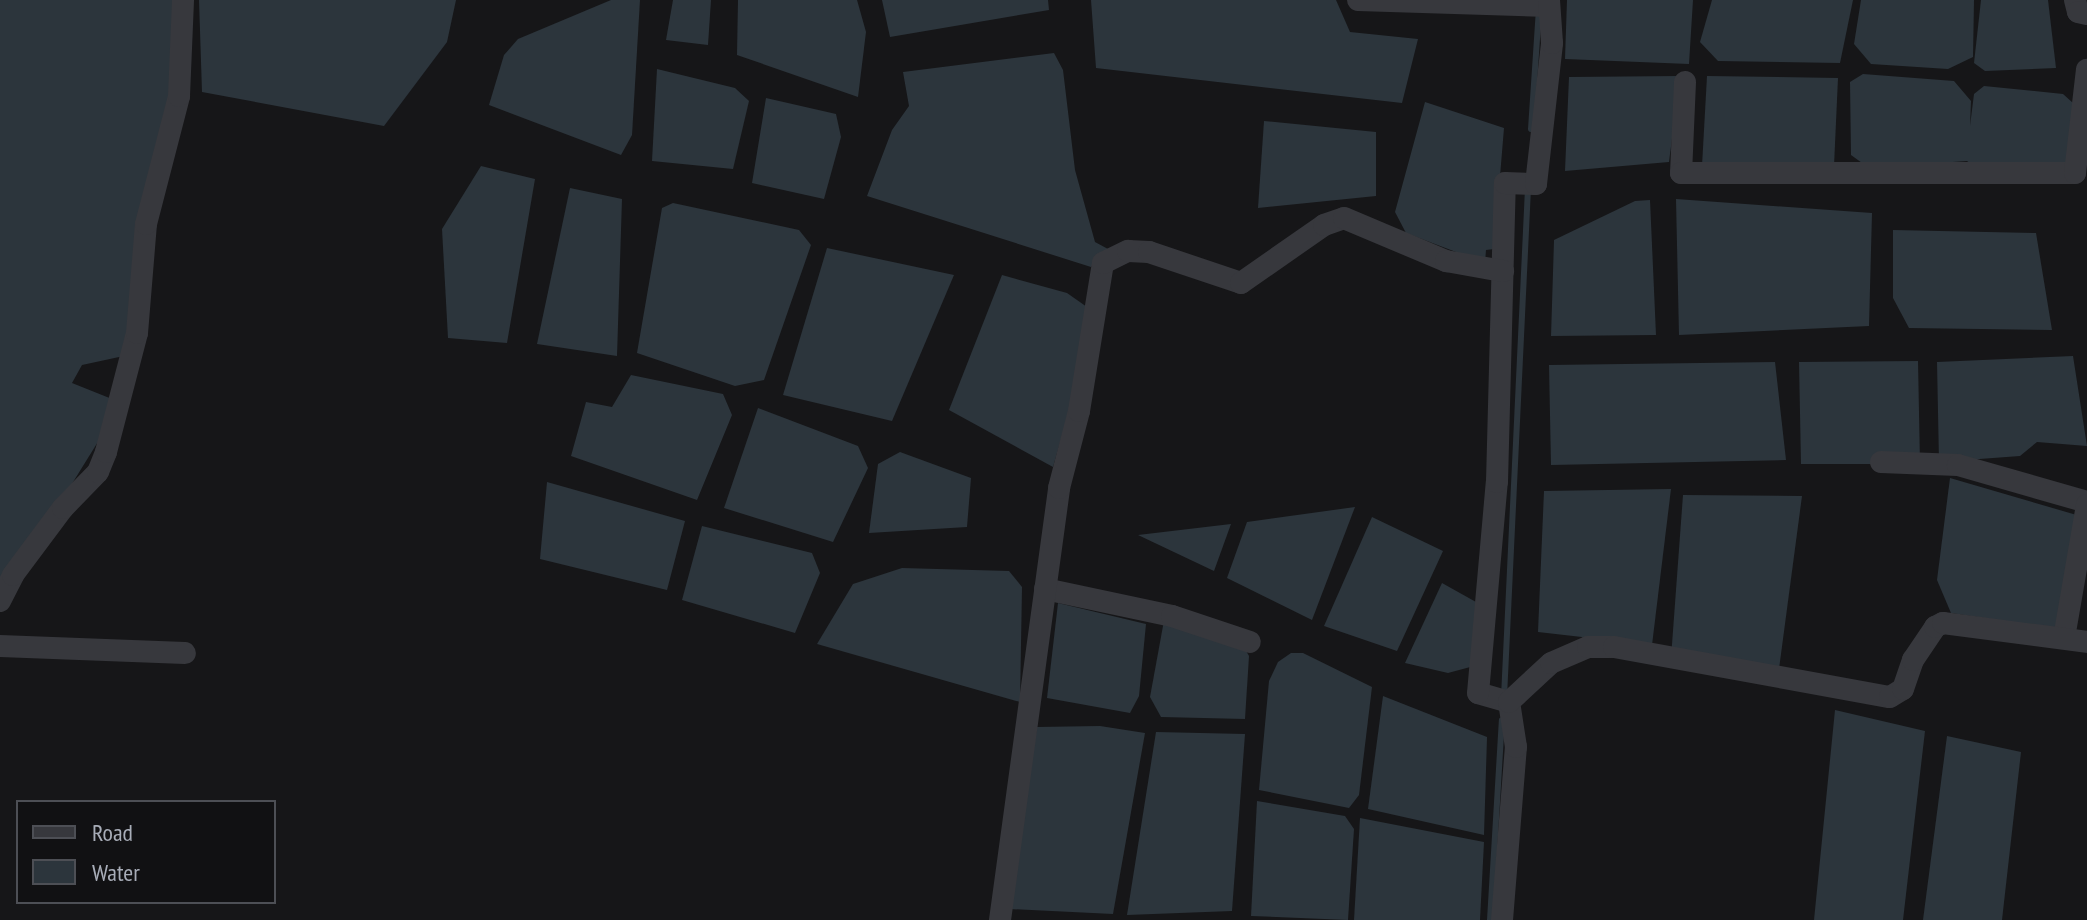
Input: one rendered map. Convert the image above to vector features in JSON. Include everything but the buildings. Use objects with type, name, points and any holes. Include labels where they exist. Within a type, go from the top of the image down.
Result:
[{"type":"lane","points":[[0,601],[13,575],[54,519],[98,472],[106,452],[137,333],[146,224],[179,96],[183,0]]},
{"type":"lane","points":[[1358,0],[1549,3],[1552,43],[1528,184],[1505,183],[1497,482],[1478,693],[1499,699]]},
{"type":"lane","points":[[2075,0],[2078,12],[2087,14]]},
{"type":"lane","points":[[1685,82],[1681,173],[2075,173],[2087,70]]},
{"type":"lane","points":[[1000,920],[1045,589],[1103,263],[1113,257],[1149,252],[1241,283],[1324,225],[1344,218],[1446,261],[1503,271]]},
{"type":"lane","points":[[1881,462],[1958,465],[2087,503],[2064,638]]},
{"type":"lane","points":[[1045,589],[1172,616],[1250,642]]},
{"type":"lane","points":[[1499,699],[1551,663],[1588,647],[1890,697],[1903,689],[1913,660],[1935,627],[1943,623],[2087,642]]},
{"type":"lane","points":[[0,646],[185,653]]},
{"type":"lane","points":[[1499,699],[1516,747],[1502,920]]},
{"type":"water","points":[[0,0],[187,0],[133,354],[82,365],[72,383],[122,403],[0,600]]},
{"type":"water","points":[[199,0],[456,0],[447,42],[384,126],[202,92]]},
{"type":"water","points":[[611,0],[640,0],[632,135],[621,155],[489,105],[504,55],[518,39]]},
{"type":"water","points":[[673,0],[711,0],[708,45],[666,40]]},
{"type":"water","points":[[738,0],[857,0],[866,32],[858,97],[737,55]]},
{"type":"water","points":[[882,0],[1048,0],[1049,10],[890,37]]},
{"type":"water","points":[[1091,0],[1336,0],[1350,32],[1418,39],[1402,103],[1096,68]]},
{"type":"water","points":[[1567,0],[1693,0],[1689,64],[1565,59]]},
{"type":"water","points":[[1712,0],[1853,0],[1840,63],[1718,61],[1700,42]]},
{"type":"water","points":[[1861,0],[1974,0],[1973,57],[1948,69],[1871,64],[1854,44]]},
{"type":"water","points":[[1981,0],[2048,0],[2056,68],[1985,71],[1974,63]]},
{"type":"water","points":[[1054,53],[1063,70],[1075,170],[1095,242],[1108,249],[1091,267],[867,196],[892,130],[909,106],[903,72]]},
{"type":"water","points":[[657,69],[735,88],[749,101],[733,169],[652,161]]},
{"type":"water","points":[[1863,74],[1954,81],[1971,101],[1970,126],[1974,94],[1984,86],[2063,94],[2073,103],[2069,161],[2046,172],[1978,169],[1967,161],[1869,168],[1851,155],[1850,82]]},
{"type":"water","points":[[1680,76],[1669,162],[1565,171],[1569,77]]},
{"type":"water","points":[[1707,76],[1838,78],[1834,166],[1702,166]]},
{"type":"water","points":[[766,98],[836,114],[841,137],[824,199],[752,183]]},
{"type":"water","points":[[1425,102],[1504,128],[1494,249],[1486,250],[1485,263],[1406,233],[1395,212]]},
{"type":"water","points":[[1264,121],[1376,132],[1376,196],[1258,208]]},
{"type":"water","points":[[481,166],[535,179],[507,343],[448,338],[442,229]]},
{"type":"water","points":[[570,188],[622,199],[617,356],[537,344]]},
{"type":"water","points":[[1676,199],[1872,213],[1869,326],[1679,335]]},
{"type":"water","points":[[1650,200],[1656,335],[1551,336],[1554,240],[1635,201]]},
{"type":"water","points":[[673,203],[799,230],[811,245],[764,380],[735,386],[637,353],[662,208]]},
{"type":"water","points":[[1893,230],[2036,233],[2052,330],[1909,328],[1893,298]]},
{"type":"water","points":[[827,248],[954,275],[892,421],[783,395]]},
{"type":"water","points":[[1002,275],[1067,293],[1097,314],[1053,467],[949,410]]},
{"type":"water","points":[[2073,356],[2087,446],[2037,442],[2020,456],[1939,462],[1937,362]]},
{"type":"water","points":[[1918,361],[1920,464],[1801,464],[1799,362]]},
{"type":"water","points":[[1775,362],[1786,460],[1551,465],[1549,365]]},
{"type":"water","points":[[631,375],[723,394],[732,415],[697,500],[571,456],[586,402],[612,407]]},
{"type":"water","points":[[758,408],[858,446],[868,468],[833,542],[724,508]]},
{"type":"water","points":[[900,452],[971,478],[967,527],[869,533],[878,464]]},
{"type":"water","points":[[1950,478],[2080,516],[2058,629],[1951,613],[1937,580]]},
{"type":"water","points":[[547,482],[685,521],[667,590],[540,559]]},
{"type":"water","points":[[1671,489],[1652,645],[1538,632],[1544,491]]},
{"type":"water","points":[[1683,495],[1802,496],[1779,669],[1671,658]]},
{"type":"water","points":[[1355,507],[1312,620],[1227,578],[1247,522]]},
{"type":"water","points":[[1372,517],[1443,551],[1397,651],[1324,626]]},
{"type":"water","points":[[1231,524],[1214,571],[1138,535]]},
{"type":"water","points":[[702,526],[812,553],[820,573],[795,633],[682,600]]},
{"type":"water","points":[[902,568],[1009,571],[1022,587],[1020,702],[817,644],[853,584]]},
{"type":"water","points":[[1442,583],[1476,602],[1474,666],[1448,673],[1405,663]]},
{"type":"water","points":[[1058,603],[1146,624],[1139,696],[1130,713],[1047,698]]},
{"type":"water","points":[[1165,615],[1237,635],[1249,656],[1245,719],[1161,717],[1150,697]]},
{"type":"water","points":[[1291,653],[1303,653],[1372,687],[1359,795],[1349,808],[1259,790],[1269,681],[1278,662]]},
{"type":"water","points":[[1383,696],[1487,737],[1484,835],[1368,809]]},
{"type":"water","points":[[1835,710],[1925,731],[1903,920],[1814,920]]},
{"type":"water","points":[[1100,726],[1145,733],[1113,914],[1009,909],[1037,727]]},
{"type":"water","points":[[1156,732],[1245,734],[1232,911],[1127,915]]},
{"type":"water","points":[[1947,736],[2021,752],[2002,920],[1923,920]]},
{"type":"water","points":[[1257,801],[1345,816],[1354,829],[1348,920],[1251,916]]},
{"type":"water","points":[[1360,818],[1484,842],[1480,920],[1354,920]]},
{"type":"waterway","points":[[1531,129],[1539,9]]},
{"type":"waterway","points":[[1504,697],[1528,189]]},
{"type":"waterway","points":[[1490,920],[1502,720]]}]
